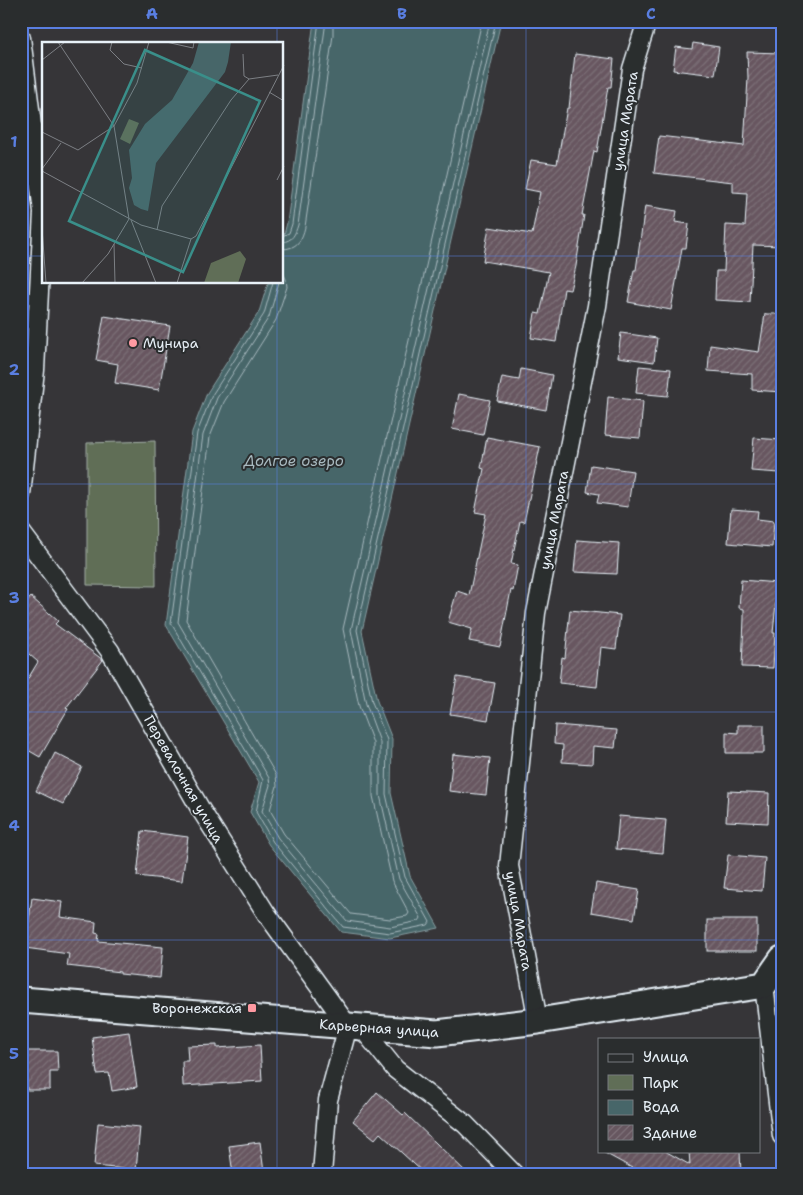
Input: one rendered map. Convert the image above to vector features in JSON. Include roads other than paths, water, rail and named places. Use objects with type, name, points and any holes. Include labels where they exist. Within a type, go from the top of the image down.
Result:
[{"type":"street","name":"улица Марата","points":[[538,1022],[509,866],[536,612],[597,306],[632,69],[647,21]]},
{"type":"street","points":[[21,38],[27,114],[42,206]]},
{"type":"street","points":[[21,494],[36,370],[42,235]]},
{"type":"street","name":"Перевалочная улица","points":[[21,532],[110,651],[201,810],[266,913],[355,1027],[395,1070],[465,1124],[514,1174]]},
{"type":"street","points":[[782,959],[764,985],[782,1136]]},
{"type":"street","name":"Карьерная улица","points":[[21,1000],[437,1033],[538,1022],[764,985]]},
{"type":"street","points":[[322,1174],[328,1100],[355,1027]]},
{"type":"water","name":"Долгое озеро","points":[[314,21],[501,21],[362,631],[377,701],[392,739],[391,793],[410,876],[439,928],[390,938],[341,932],[269,845],[250,812],[259,782],[166,625],[192,432],[207,393],[259,312],[268,284],[284,284],[284,234]]},
{"type":"place","name":"Мунира","points":[[133,343]]},
{"type":"place","name":"Воронежская","points":[[252,1008]]}]
